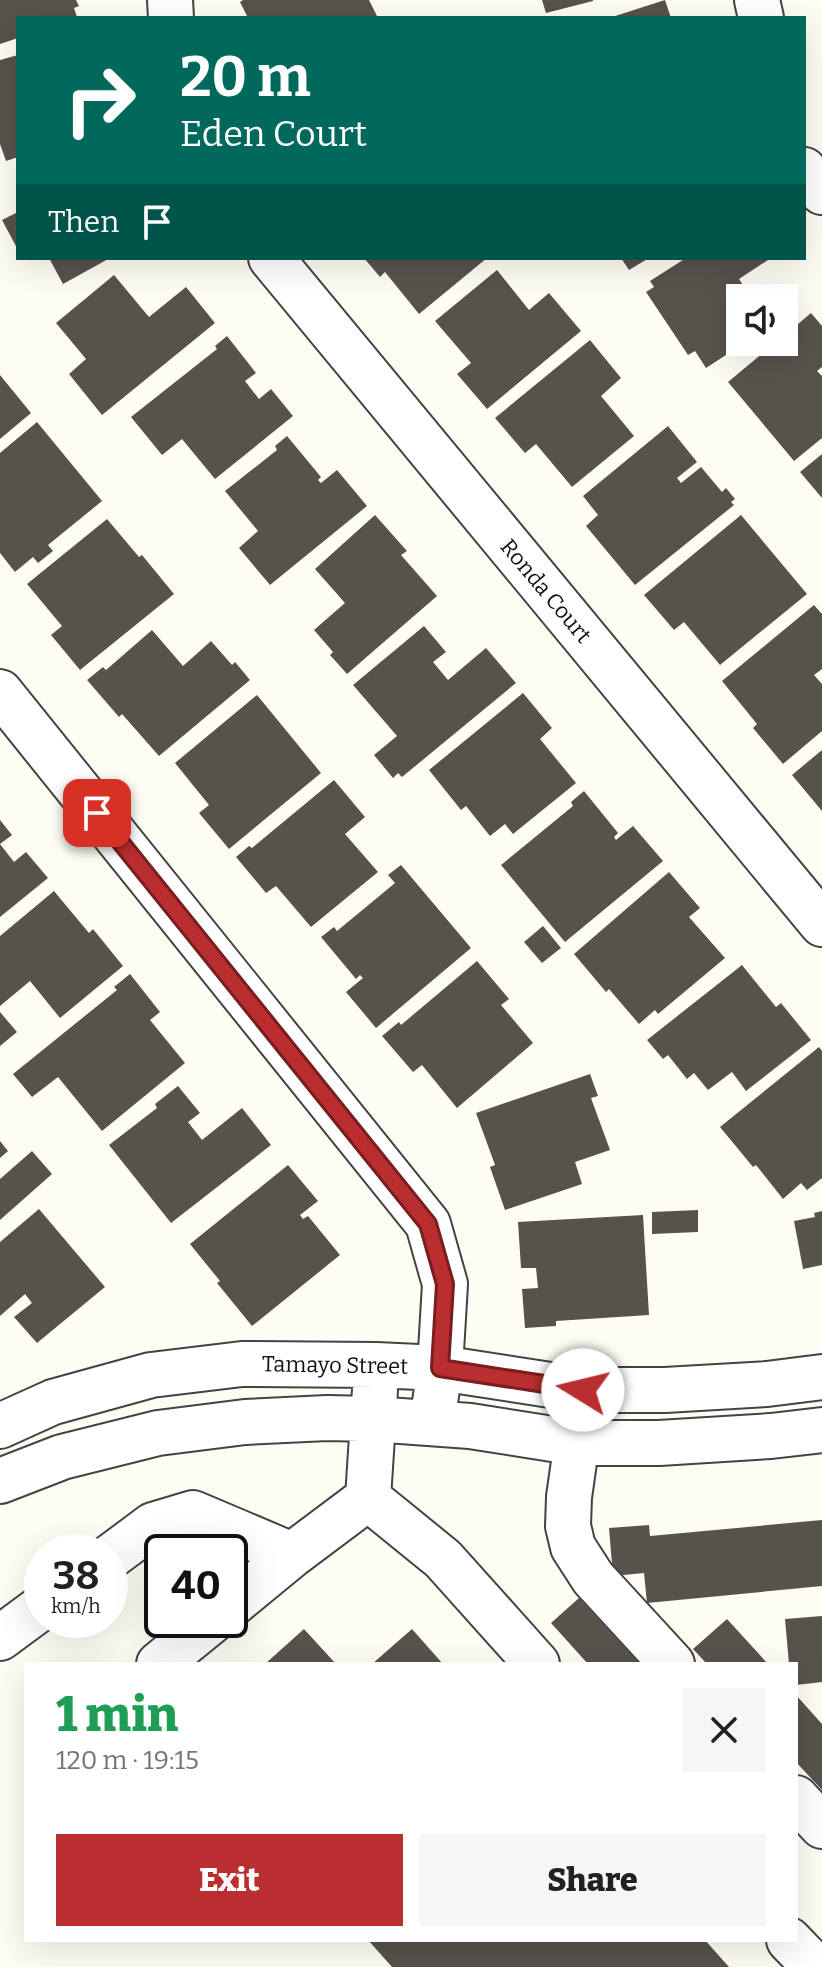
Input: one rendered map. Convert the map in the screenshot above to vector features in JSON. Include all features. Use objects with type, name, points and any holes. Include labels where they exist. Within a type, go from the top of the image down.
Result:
[{"type":"street","points":[[806,172],[822,192]]},
{"type":"street","name":"Ronda Court","points":[[273,260],[822,924]]},
{"type":"street","points":[[0,692],[428,1224],[445,1284],[440,1368],[432,1423]]},
{"type":"street","name":"Tamayo Street","points":[[0,1426],[53,1402],[151,1375],[242,1364],[440,1368],[583,1390],[665,1390],[767,1384],[822,1377]]},
{"type":"street","points":[[248,1591],[368,1498],[376,1365]]},
{"type":"street","points":[[583,1390],[569,1497],[568,1526],[573,1547],[593,1578],[670,1662]]},
{"type":"street","points":[[0,1481],[62,1457],[158,1433],[245,1422],[373,1419],[470,1426],[578,1443],[659,1443],[822,1430]]},
{"type":"street","points":[[368,1498],[443,1559],[535,1662]]},
{"type":"street","points":[[128,1544],[153,1525],[193,1513],[292,1555]]},
{"type":"street","points":[[0,1638],[24,1620]]},
{"type":"street","points":[[161,1662],[191,1638]]},
{"type":"street","points":[[798,1800],[822,1826]]},
{"type":"street","points":[[791,1942],[815,1967]]},
{"type":"building","points":[[0,0],[76,0],[79,6],[74,8],[77,16],[16,16],[16,39],[0,44]]},
{"type":"building","points":[[369,0],[377,16],[247,16],[240,2]]},
{"type":"building","points":[[542,0],[593,0],[593,1],[546,13]]},
{"type":"building","points":[[665,0],[670,16],[615,16]]},
{"type":"building","points":[[16,56],[16,158],[6,161],[0,144],[0,60]]},
{"type":"building","points":[[16,213],[16,246],[2,220]]},
{"type":"building","points":[[50,260],[106,260],[63,284]]},
{"type":"building","points":[[366,260],[485,260],[419,314],[385,272],[380,277]]},
{"type":"building","points":[[622,260],[646,260],[629,270]]},
{"type":"building","points":[[683,260],[768,260],[739,279],[742,284],[726,284],[726,355],[706,368],[695,351],[688,355],[646,292],[654,287],[650,281]]},
{"type":"building","points":[[497,270],[529,310],[549,293],[581,331],[487,409],[457,374],[471,363],[435,321]]},
{"type":"building","points":[[114,275],[149,317],[186,287],[215,323],[102,415],[69,374],[86,359],[56,323]]},
{"type":"building","points":[[811,313],[822,326],[822,367],[817,371],[822,376],[822,438],[794,461],[728,382],[759,356],[798,356],[798,324]]},
{"type":"building","points":[[227,336],[256,373],[245,381],[259,399],[271,389],[293,416],[215,479],[182,439],[162,455],[131,417],[217,349],[215,346]]},
{"type":"building","points":[[590,340],[621,378],[601,396],[634,436],[572,487],[536,444],[525,453],[495,418]]},
{"type":"building","points":[[0,375],[31,413],[0,439]]},
{"type":"building","points":[[37,422],[102,501],[48,545],[53,551],[38,563],[33,557],[15,572],[0,553],[0,453]]},
{"type":"building","points":[[668,426],[697,462],[677,478],[681,483],[701,467],[722,492],[726,488],[735,499],[731,502],[734,505],[635,585],[586,526],[598,515],[583,496]]},
{"type":"building","points":[[287,436],[321,477],[318,480],[321,483],[337,470],[367,506],[270,585],[239,548],[258,531],[225,491],[277,450],[275,446]]},
{"type":"building","points":[[822,454],[822,498],[800,472]]},
{"type":"building","points":[[375,515],[407,551],[401,555],[437,596],[347,674],[314,630],[345,603],[315,569]]},
{"type":"building","points":[[741,515],[807,594],[720,665],[684,622],[674,630],[644,595]]},
{"type":"building","points":[[107,519],[174,594],[80,670],[51,635],[62,626],[27,584]]},
{"type":"building","points":[[814,605],[822,614],[822,669],[814,675],[822,684],[822,731],[783,764],[753,728],[757,724],[722,681]]},
{"type":"building","points":[[424,626],[446,652],[433,662],[448,680],[486,648],[516,683],[402,777],[398,773],[393,778],[374,755],[397,736],[353,685]]},
{"type":"building","points":[[152,630],[183,666],[211,641],[250,680],[159,756],[87,680],[103,667],[106,670]]},
{"type":"building","points":[[523,693],[552,728],[540,739],[576,783],[513,834],[505,824],[490,836],[466,806],[461,810],[429,770]]},
{"type":"building","points":[[257,695],[321,773],[229,849],[199,813],[209,805],[175,763]]},
{"type":"building","points":[[822,750],[822,811],[792,775]]},
{"type":"building","points":[[334,780],[365,817],[345,834],[378,872],[311,927],[276,886],[266,893],[236,857],[249,846],[252,848]]},
{"type":"building","points":[[584,791],[618,833],[614,837],[616,840],[633,826],[663,861],[565,942],[501,865],[573,806],[571,802]]},
{"type":"building","points":[[0,820],[12,835],[0,844]]},
{"type":"building","points":[[0,844],[14,862],[26,852],[48,878],[0,917]]},
{"type":"building","points":[[401,865],[471,948],[376,1028],[346,992],[363,978],[360,975],[356,979],[321,937],[334,927],[337,931],[395,883],[388,875]]},
{"type":"building","points":[[669,872],[700,908],[689,917],[725,958],[658,1014],[655,1010],[639,1024],[609,989],[606,992],[574,954]]},
{"type":"building","points":[[54,891],[89,933],[93,929],[123,966],[60,1018],[30,981],[0,1006],[0,936]]},
{"type":"building","points":[[543,926],[561,948],[542,963],[524,942]]},
{"type":"building","points":[[477,961],[509,999],[501,1005],[533,1043],[457,1108],[422,1065],[413,1072],[382,1036],[399,1022],[401,1025]]},
{"type":"building","points":[[742,965],[776,1007],[781,1003],[811,1040],[746,1091],[732,1072],[708,1090],[694,1073],[687,1079],[668,1055],[663,1059],[647,1040]]},
{"type":"building","points":[[130,974],[160,1012],[150,1020],[185,1063],[102,1131],[58,1077],[32,1097],[13,1074],[117,990],[114,987]]},
{"type":"building","points":[[0,1012],[17,1032],[0,1046]]},
{"type":"building","points":[[819,1047],[822,1051],[822,1178],[807,1190],[801,1183],[783,1199],[720,1127]]},
{"type":"building","points":[[590,1074],[598,1096],[591,1098],[610,1150],[575,1162],[582,1184],[505,1210],[490,1167],[495,1165],[476,1113]]},
{"type":"building","points":[[178,1086],[200,1113],[188,1122],[202,1140],[242,1108],[271,1145],[171,1223],[109,1145],[157,1108],[155,1104]]},
{"type":"building","points":[[0,1141],[8,1151],[0,1158]]},
{"type":"building","points":[[32,1151],[52,1174],[0,1220],[0,1179]]},
{"type":"building","points":[[288,1165],[318,1201],[300,1215],[303,1219],[308,1216],[340,1255],[252,1326],[190,1244]]},
{"type":"building","points":[[39,1209],[105,1287],[37,1343],[14,1317],[32,1303],[25,1294],[0,1316],[0,1242]]},
{"type":"building","points":[[698,1210],[698,1232],[652,1234],[652,1212]]},
{"type":"building","points":[[822,1211],[822,1265],[803,1269],[794,1221],[815,1217],[814,1213]]},
{"type":"building","points":[[643,1215],[649,1315],[556,1321],[556,1326],[525,1328],[522,1289],[538,1288],[536,1268],[521,1268],[518,1222]]},
{"type":"building","points":[[822,1520],[822,1586],[647,1603],[644,1573],[613,1576],[609,1528],[649,1525],[650,1536]]},
{"type":"building","points":[[579,1598],[638,1662],[586,1662],[551,1623]]},
{"type":"building","points":[[822,1616],[822,1682],[798,1685],[798,1662],[789,1662],[785,1619]]},
{"type":"building","points":[[727,1619],[766,1662],[705,1662],[693,1649]]},
{"type":"building","points":[[304,1629],[334,1662],[267,1662]]},
{"type":"building","points":[[412,1629],[441,1662],[374,1662]]},
{"type":"building","points":[[798,1697],[822,1724],[822,1790],[798,1764]]},
{"type":"building","points":[[370,1942],[707,1942],[729,1967],[392,1967]]},
{"type":"route","points":[[97,813],[428,1224],[445,1284],[440,1368],[583,1390]]}]
